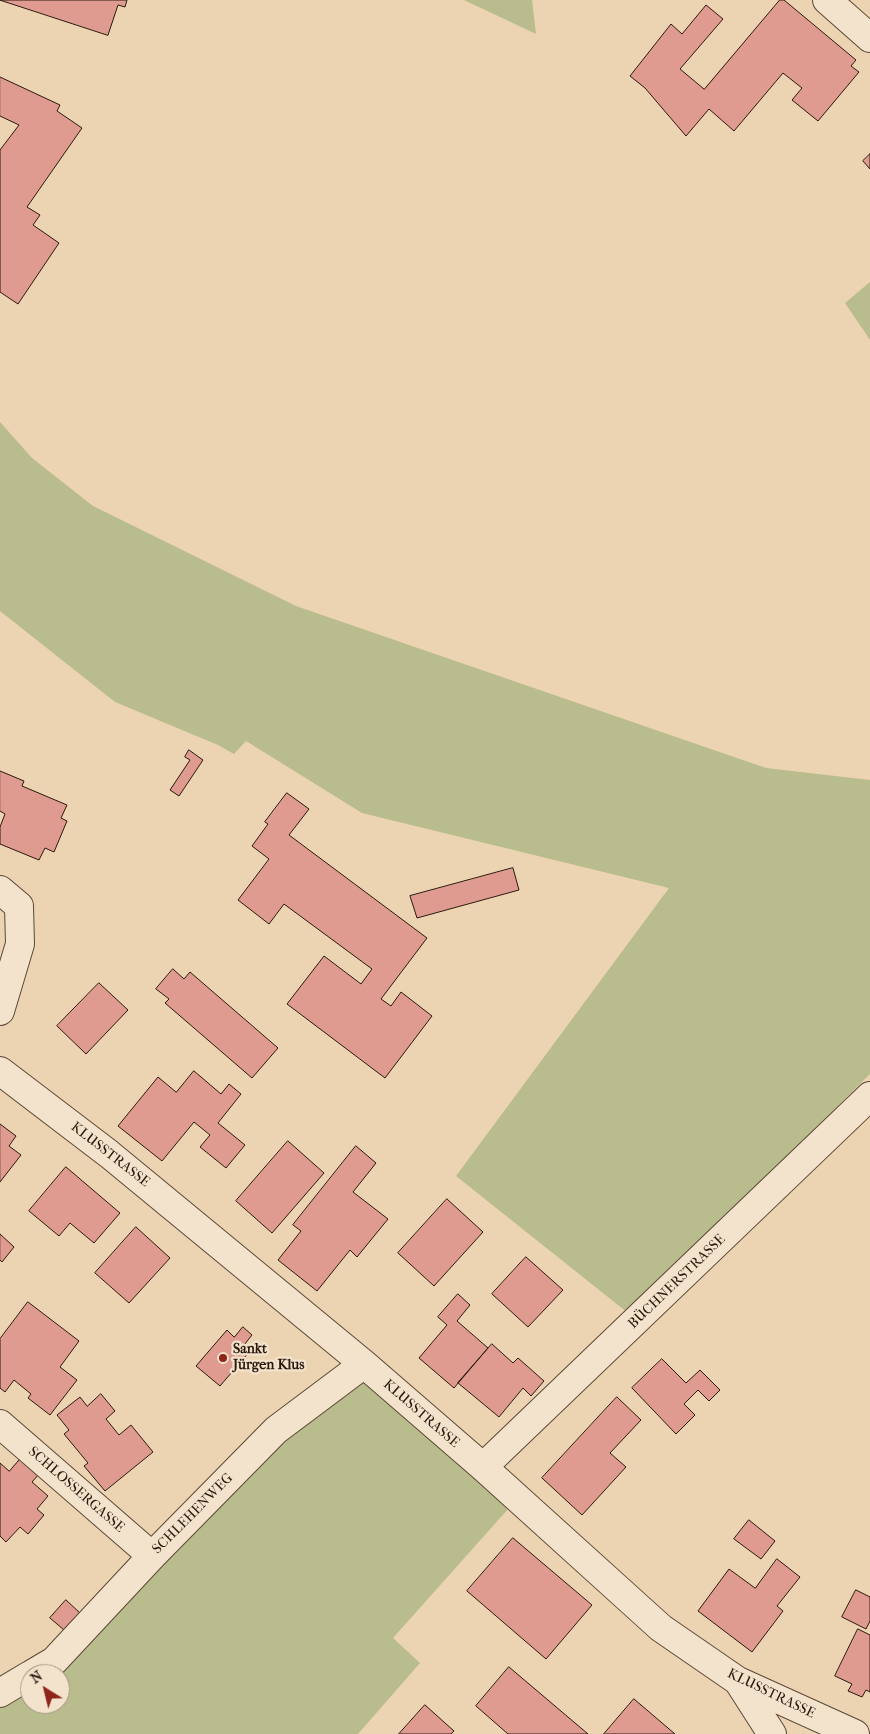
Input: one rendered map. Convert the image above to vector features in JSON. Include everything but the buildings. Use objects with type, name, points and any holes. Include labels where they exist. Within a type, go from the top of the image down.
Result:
[{"type":"street","points":[[827,0],[870,38]]},
{"type":"street","points":[[0,890],[19,906],[20,944],[0,1011]]},
{"type":"street","name":"KLUSSTRASSE","points":[[0,1071],[110,1154],[364,1364],[483,1467],[661,1628],[738,1681],[855,1734]]},
{"type":"street","name":"BÜCHNERSTRASSE","points":[[483,1467],[870,1096]]},
{"type":"street","name":"SCHLEHENWEG","points":[[49,1664],[276,1430],[364,1364]]},
{"type":"street","name":"SCHLOSSERGASSE","points":[[0,1424],[152,1556]]},
{"type":"street","name":"SCHLEHENWEG","points":[[0,1693],[20,1681]]},
{"type":"street","points":[[738,1681],[772,1734]]},
{"type":"green space","points":[[464,0],[532,0],[536,34]]},
{"type":"green space","points":[[870,282],[870,340],[845,303]]},
{"type":"green space","points":[[0,422],[32,458],[93,506],[296,606],[766,768],[870,780],[870,1074],[628,1313],[456,1176],[669,888],[362,813],[246,741],[234,754],[218,745],[115,702],[0,611]]},
{"type":"green space","points":[[364,1376],[509,1508],[393,1638],[420,1663],[358,1734],[0,1734],[0,1701],[20,1689],[20,1714],[70,1714],[70,1664],[56,1664],[282,1435]]},
{"type":"place","name":"Sankt Jürgen Klus","points":[[223,1358]]}]
